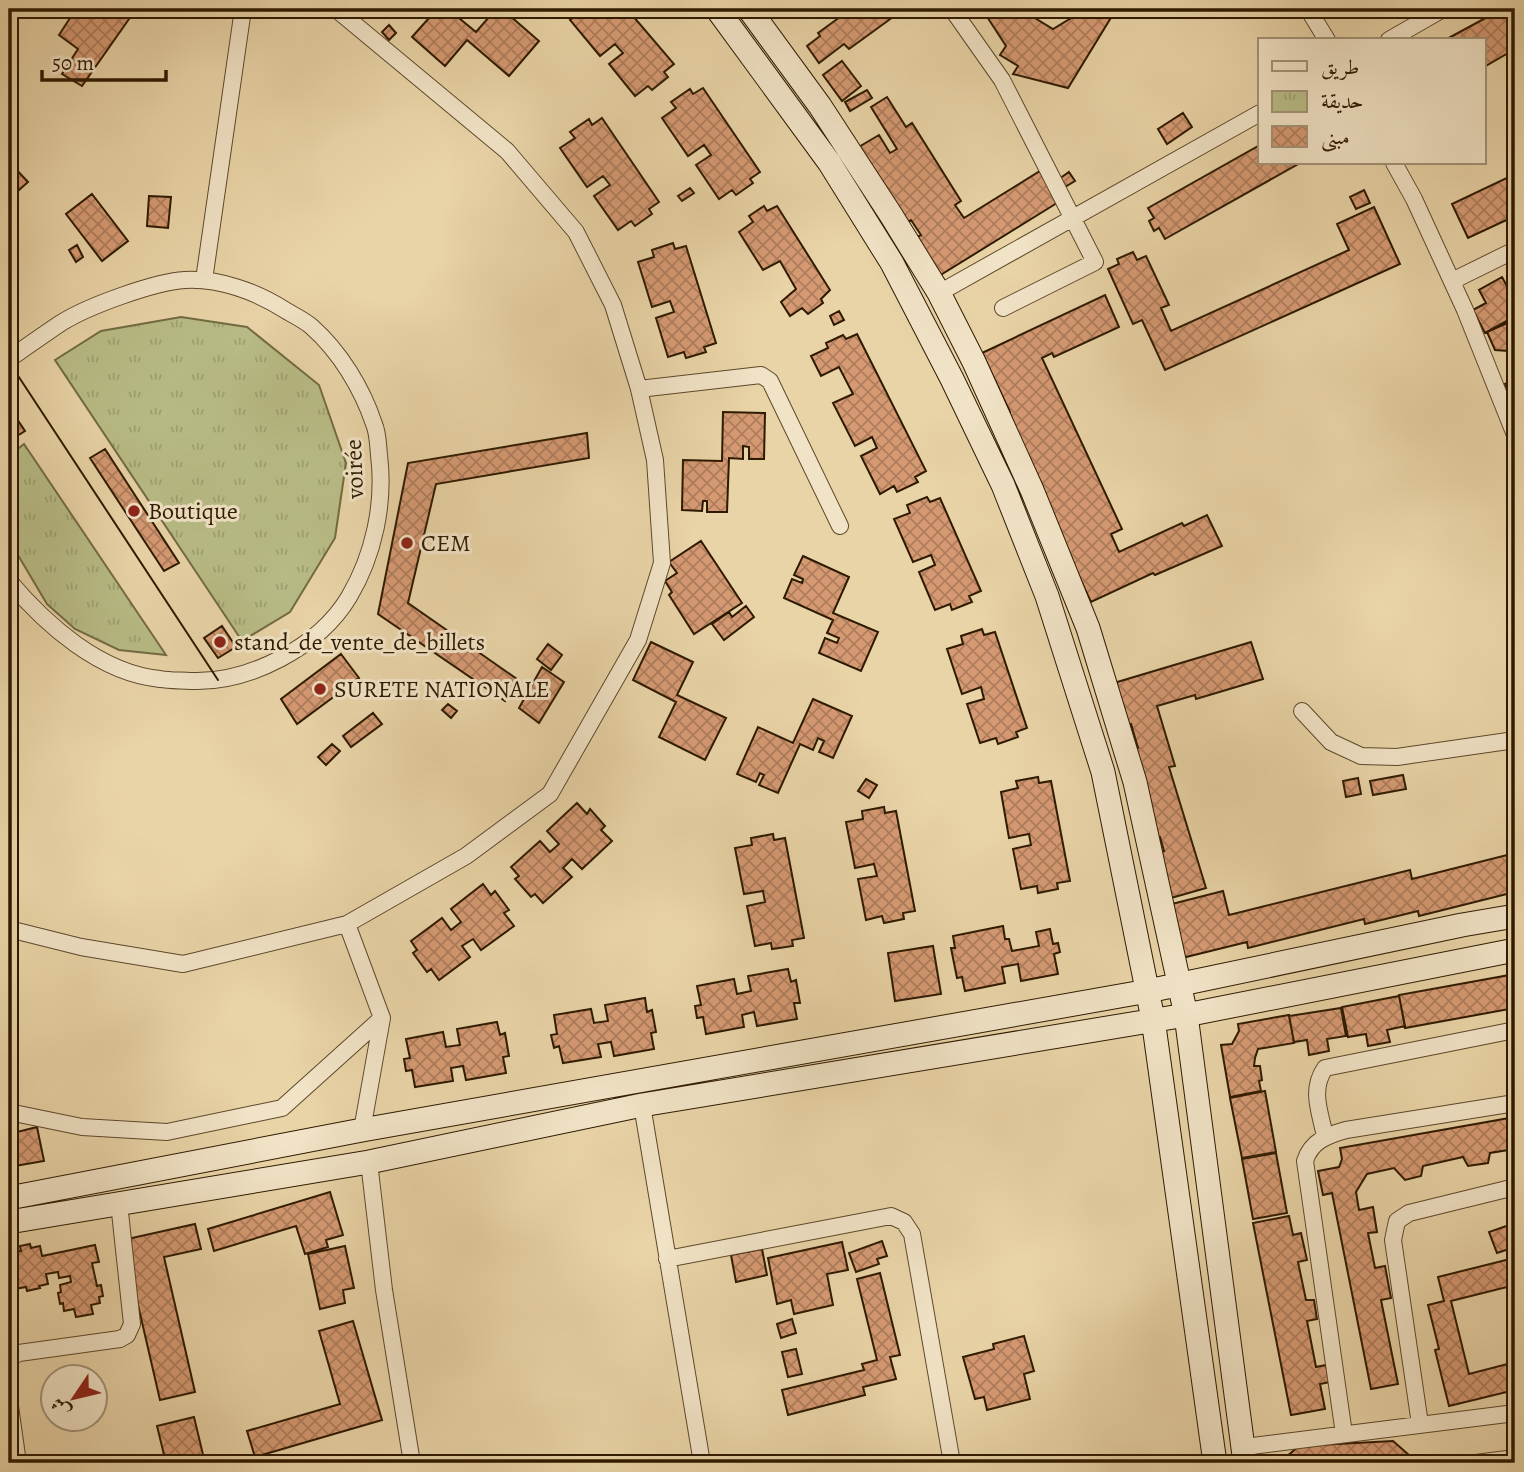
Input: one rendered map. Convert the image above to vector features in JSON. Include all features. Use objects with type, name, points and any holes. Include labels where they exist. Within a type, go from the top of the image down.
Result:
[{"type":"main road","points":[[717,9],[829,162],[892,263],[1003,485],[1047,596],[1103,772],[1148,991],[1214,1463]]},
{"type":"main road","points":[[749,9],[820,106],[939,293],[974,362],[1032,490],[1088,628],[1135,782],[1186,1015],[1244,1455]]},
{"type":"main road","points":[[9,1198],[362,1130],[1148,991],[1515,916]]},
{"type":"main road","points":[[9,1222],[369,1161],[642,1105],[1186,1015],[1515,950]]},
{"type":"street","points":[[204,280],[243,9]]},
{"type":"street","points":[[9,929],[81,947],[183,964],[347,925],[466,856],[550,794],[638,639],[662,563],[655,460],[639,389],[613,305],[576,232],[507,151],[336,9]]},
{"type":"street","points":[[952,9],[1002,80],[1095,262],[1003,307]]},
{"type":"street","points":[[1308,9],[1326,38]]},
{"type":"street","points":[[1392,38],[1443,9]]},
{"type":"street","points":[[939,293],[1258,114]]},
{"type":"street","points":[[1395,164],[1452,281],[1515,435]]},
{"type":"street","points":[[1452,281],[1515,250]]},
{"type":"street","name":"voirée","points":[[9,359],[64,322],[136,290],[183,280],[204,280],[261,295],[311,327],[350,371],[375,425],[383,484],[373,543],[349,598],[323,628],[292,653],[257,670],[208,681],[158,679],[111,665],[68,639],[31,608],[9,581]]},
{"type":"street","points":[[639,389],[761,375],[770,382],[841,526]]},
{"type":"street","points":[[1302,711],[1331,743],[1361,756],[1397,757],[1515,740]]},
{"type":"street","points":[[347,925],[382,1018],[362,1130]]},
{"type":"street","points":[[9,1112],[82,1127],[167,1132],[282,1108],[382,1018]]},
{"type":"street","points":[[1325,1136],[1315,1091],[1318,1078],[1325,1069],[1515,1030]]},
{"type":"street","points":[[1344,1434],[1304,1161],[1307,1153],[1325,1136],[1515,1103]]},
{"type":"street","points":[[642,1105],[702,1463]]},
{"type":"street","points":[[369,1161],[384,1290],[412,1463]]},
{"type":"street","points":[[1420,1424],[1393,1240],[1397,1221],[1409,1213],[1515,1188]]},
{"type":"street","points":[[9,1358],[19,1353],[120,1339],[127,1335],[132,1324],[119,1203]]},
{"type":"street","points":[[667,1259],[891,1216],[904,1222],[912,1234],[952,1463]]},
{"type":"street","points":[[9,1399],[18,1463]]},
{"type":"street","points":[[1244,1455],[1344,1434],[1515,1413]]},
{"type":"street","points":[[1476,1463],[1515,1458]]},
{"type":"green space","points":[[181,317],[247,327],[319,385],[346,463],[335,538],[290,612],[242,641],[55,360],[101,331]]},
{"type":"green space","points":[[24,444],[166,655],[119,650],[75,629],[47,604],[9,540],[9,456]]},
{"type":"building","points":[[71,9],[136,9],[82,86],[62,74],[78,49],[59,35],[74,12]]},
{"type":"building","points":[[437,9],[448,9],[476,32],[496,9],[502,9],[539,41],[509,76],[467,40],[445,66],[412,37]]},
{"type":"building","points":[[584,9],[627,9],[674,64],[664,72],[668,77],[652,90],[648,86],[635,96],[609,64],[623,53],[615,44],[600,56],[570,20]]},
{"type":"building","points":[[851,9],[904,9],[849,49],[844,44],[819,63],[807,46],[820,36],[818,33]]},
{"type":"building","points":[[982,9],[1020,9],[1053,29],[1086,9],[1124,9],[1112,16],[1068,88],[1013,74],[1018,66],[1000,55],[1006,46]]},
{"type":"building","points":[[1502,9],[1515,9],[1515,49],[1486,66],[1486,38],[1449,38]]},
{"type":"building","points":[[389,25],[396,33],[389,40],[382,32]]},
{"type":"building","points":[[842,61],[861,86],[842,101],[823,75]]},
{"type":"building","points":[[703,88],[760,172],[750,179],[753,183],[736,195],[732,190],[719,199],[696,165],[711,155],[704,145],[688,156],[662,118],[676,108],[671,102],[690,89],[693,94]]},
{"type":"building","points":[[867,90],[872,98],[850,111],[845,102]]},
{"type":"building","points":[[887,97],[906,127],[912,123],[961,201],[955,205],[964,218],[1040,171],[1057,203],[939,276],[915,238],[921,235],[911,220],[904,224],[857,148],[879,135],[890,153],[897,149],[871,107]]},
{"type":"building","points":[[1183,113],[1192,127],[1167,144],[1158,129]]},
{"type":"building","points":[[602,118],[659,202],[649,209],[652,214],[635,226],[631,221],[618,230],[594,196],[610,185],[603,176],[587,187],[560,148],[575,138],[570,132],[589,119],[592,125]]},
{"type":"building","points":[[1258,146],[1258,164],[1298,164],[1165,239],[1159,228],[1154,231],[1149,221],[1154,218],[1148,208]]},
{"type":"building","points":[[12,165],[28,182],[9,199],[9,168]]},
{"type":"building","points":[[1069,172],[1075,181],[1065,187],[1059,179]]},
{"type":"building","points":[[1515,174],[1515,216],[1468,238],[1452,204]]},
{"type":"building","points":[[690,188],[694,193],[682,201],[678,196]]},
{"type":"building","points":[[1364,190],[1370,203],[1356,209],[1350,197]]},
{"type":"building","points":[[92,194],[128,241],[102,261],[66,214]]},
{"type":"building","points":[[149,196],[171,197],[168,228],[147,226]]},
{"type":"building","points":[[764,206],[767,211],[777,206],[830,290],[821,299],[823,303],[808,314],[802,308],[790,316],[781,302],[796,289],[780,261],[763,270],[739,232],[753,222],[749,216]]},
{"type":"building","points":[[1374,207],[1400,264],[1165,370],[1142,320],[1133,324],[1108,269],[1119,264],[1117,259],[1133,252],[1137,260],[1146,256],[1169,305],[1161,308],[1171,331],[1349,250],[1337,224]]},
{"type":"building","points":[[673,243],[675,249],[686,246],[716,343],[704,347],[706,352],[686,358],[684,352],[668,357],[656,318],[674,312],[670,301],[652,307],[638,262],[654,257],[652,250]]},
{"type":"building","points":[[77,245],[83,257],[76,262],[69,250]]},
{"type":"building","points":[[1502,277],[1515,301],[1515,307],[1510,310],[1514,317],[1485,333],[1473,310],[1486,303],[1479,290]]},
{"type":"building","points":[[1105,295],[1119,327],[1054,357],[1052,353],[1042,358],[1122,529],[1111,534],[1119,552],[1182,523],[1184,526],[1207,515],[1222,546],[1155,575],[1153,573],[1091,602],[1003,415],[1010,412],[982,353]]},
{"type":"building","points":[[839,311],[844,320],[834,325],[830,316]]},
{"type":"building","points":[[1514,320],[1515,379],[1509,365],[1509,351],[1495,350],[1487,332]]},
{"type":"building","points":[[857,334],[926,471],[915,477],[918,482],[897,492],[894,486],[880,494],[861,456],[877,448],[872,437],[855,446],[833,403],[853,394],[839,367],[821,376],[811,356],[828,348],[826,343],[843,335],[846,339]]},
{"type":"building","points":[[1515,379],[1515,402],[1513,403],[1505,384]]},
{"type":"building","points":[[9,407],[25,431],[9,441]]},
{"type":"building","points":[[723,412],[765,413],[764,459],[749,459],[749,447],[743,446],[743,459],[729,458],[727,512],[707,512],[707,501],[703,501],[702,511],[682,510],[683,460],[722,461]]},
{"type":"building","name":"CEM","points":[[587,433],[589,458],[436,484],[408,603],[517,679],[505,701],[378,614],[408,463]]},
{"type":"building","name":"Boutique","points":[[105,449],[179,563],[164,571],[90,458]]},
{"type":"building","points":[[927,497],[930,502],[940,498],[981,591],[969,596],[972,602],[952,610],[950,604],[935,610],[919,572],[935,565],[931,555],[913,562],[894,519],[910,513],[907,505]]},
{"type":"building","points":[[701,541],[742,603],[694,634],[669,595],[672,592],[665,581],[677,573],[669,562]]},
{"type":"building","points":[[803,556],[849,577],[833,613],[878,632],[861,671],[819,653],[825,638],[837,643],[839,638],[827,633],[833,620],[784,598],[792,579],[802,583],[803,579],[794,575]]},
{"type":"building","points":[[746,606],[754,617],[724,640],[712,624],[729,612],[732,617]]},
{"type":"building","name":"stand_de_vente_de_billets","points":[[222,626],[236,647],[218,658],[204,638]]},
{"type":"building","points":[[982,629],[984,635],[995,632],[1027,728],[1016,732],[1018,737],[998,744],[996,738],[980,743],[967,704],[984,699],[981,687],[962,694],[947,649],[963,644],[961,636]]},
{"type":"building","points":[[651,642],[693,662],[677,695],[726,718],[705,760],[659,737],[676,702],[633,680]]},
{"type":"building","points":[[1251,642],[1263,679],[1196,699],[1195,695],[1157,706],[1175,766],[1169,767],[1206,888],[1171,898],[1157,853],[1164,851],[1160,837],[1156,838],[1129,750],[1138,748],[1131,724],[1126,725],[1114,683]]},
{"type":"building","points":[[548,644],[562,655],[551,670],[537,659]]},
{"type":"building","name":"SURETE NATIONALE","points":[[341,654],[359,678],[297,724],[281,699]]},
{"type":"building","points":[[542,667],[564,682],[539,723],[519,708]]},
{"type":"building","points":[[813,699],[852,716],[833,758],[819,752],[824,741],[818,738],[813,750],[800,744],[778,793],[759,785],[764,775],[760,773],[756,782],[737,774],[758,727],[793,743]]},
{"type":"building","points":[[448,704],[457,711],[451,718],[442,710]]},
{"type":"building","points":[[373,713],[382,724],[351,747],[343,736]]},
{"type":"building","points":[[332,744],[340,751],[326,765],[318,757]]},
{"type":"building","points":[[1403,775],[1406,789],[1373,795],[1370,781]]},
{"type":"building","points":[[1038,777],[1039,783],[1051,781],[1070,881],[1057,883],[1058,889],[1038,893],[1037,886],[1021,889],[1013,849],[1031,845],[1029,834],[1009,838],[1001,792],[1018,788],[1016,781]]},
{"type":"building","points":[[1358,778],[1361,794],[1346,797],[1343,781]]},
{"type":"building","points":[[866,779],[877,785],[869,798],[858,791]]},
{"type":"building","points":[[577,803],[587,814],[590,809],[605,826],[601,830],[612,841],[582,869],[572,859],[563,868],[572,877],[543,903],[535,894],[531,897],[515,879],[519,876],[511,867],[540,841],[550,852],[559,844],[547,831]]},
{"type":"building","points":[[884,807],[885,813],[896,811],[915,911],[903,913],[904,919],[884,923],[882,916],[866,920],[858,879],[877,876],[874,864],[855,868],[846,822],[863,819],[862,811]]},
{"type":"building","points":[[773,834],[774,840],[785,838],[804,938],[792,940],[793,946],[772,949],[771,943],[755,946],[747,906],[765,902],[763,891],[744,894],[735,848],[752,845],[751,838]]},
{"type":"building","points":[[1515,853],[1515,892],[1419,916],[1418,911],[1365,924],[1364,919],[1248,948],[1247,942],[1182,958],[1168,905],[1223,891],[1229,915],[1410,870],[1412,879]]},
{"type":"building","points":[[483,884],[491,895],[495,891],[509,910],[504,913],[514,926],[481,950],[473,939],[462,946],[470,957],[439,980],[431,969],[427,972],[413,953],[417,950],[411,941],[442,918],[451,930],[461,922],[451,909]]},
{"type":"building","points":[[1003,926],[1005,939],[1009,939],[1012,951],[1039,946],[1036,932],[1050,929],[1053,944],[1058,943],[1060,952],[1054,954],[1058,974],[1021,981],[1018,964],[1002,967],[1005,983],[965,991],[962,977],[957,978],[951,948],[955,948],[953,936]]},
{"type":"building","points":[[933,946],[941,994],[895,1001],[888,953]]},
{"type":"building","points":[[788,969],[791,982],[796,980],[800,1003],[794,1003],[797,1019],[757,1026],[754,1012],[742,1015],[744,1027],[706,1034],[703,1017],[697,1018],[695,1006],[701,1005],[697,986],[734,979],[737,994],[751,991],[748,976]]},
{"type":"building","points":[[1515,974],[1515,1008],[1405,1028],[1399,995]]},
{"type":"building","points":[[1399,996],[1405,1026],[1387,1030],[1390,1042],[1368,1046],[1366,1034],[1348,1037],[1342,1007]]},
{"type":"building","points":[[645,998],[647,1012],[652,1010],[656,1032],[651,1033],[654,1049],[614,1056],[611,1042],[598,1044],[601,1057],[563,1063],[559,1046],[554,1048],[551,1035],[557,1034],[554,1015],[591,1009],[594,1023],[608,1021],[605,1005]]},
{"type":"building","points":[[1341,1008],[1346,1036],[1327,1039],[1329,1051],[1309,1055],[1307,1040],[1294,1042],[1289,1016]]},
{"type":"building","points":[[1289,1015],[1294,1043],[1258,1049],[1254,1066],[1260,1066],[1261,1091],[1230,1097],[1221,1045],[1232,1044],[1239,1031],[1238,1024]]},
{"type":"building","points":[[497,1022],[500,1035],[505,1033],[509,1056],[503,1057],[506,1073],[466,1080],[463,1066],[451,1068],[453,1081],[415,1087],[412,1070],[406,1071],[404,1059],[410,1058],[406,1039],[443,1032],[446,1047],[460,1045],[457,1029]]},
{"type":"building","points":[[1265,1091],[1276,1152],[1242,1158],[1230,1098]]},
{"type":"building","points":[[1515,1117],[1515,1149],[1490,1153],[1488,1163],[1468,1166],[1463,1157],[1423,1166],[1421,1176],[1405,1180],[1394,1168],[1367,1174],[1356,1192],[1359,1210],[1373,1207],[1377,1232],[1368,1233],[1375,1268],[1385,1266],[1391,1298],[1381,1300],[1398,1384],[1371,1389],[1332,1193],[1323,1195],[1318,1171],[1339,1167],[1342,1159],[1340,1148]]},
{"type":"building","points":[[37,1127],[44,1161],[9,1167],[9,1134]]},
{"type":"building","points":[[1276,1153],[1287,1213],[1253,1219],[1242,1159]]},
{"type":"building","points":[[330,1192],[343,1235],[326,1240],[328,1247],[305,1254],[296,1226],[214,1251],[208,1229]]},
{"type":"building","points":[[1289,1216],[1293,1235],[1301,1233],[1307,1260],[1298,1262],[1306,1300],[1314,1300],[1317,1319],[1307,1321],[1316,1367],[1326,1365],[1330,1382],[1320,1384],[1325,1409],[1291,1415],[1253,1223]]},
{"type":"building","points":[[1515,1223],[1515,1247],[1497,1253],[1489,1232]]},
{"type":"building","points":[[195,1224],[201,1249],[164,1257],[195,1392],[160,1400],[123,1240]]},
{"type":"building","points":[[882,1241],[887,1256],[877,1259],[879,1264],[856,1272],[849,1253]]},
{"type":"building","points":[[842,1242],[848,1270],[827,1274],[833,1305],[794,1314],[791,1300],[777,1304],[768,1258]]},
{"type":"building","points":[[30,1244],[31,1248],[40,1246],[42,1256],[95,1245],[99,1262],[92,1263],[97,1286],[101,1285],[103,1296],[99,1297],[100,1303],[91,1305],[93,1314],[76,1317],[74,1309],[64,1311],[58,1293],[61,1292],[60,1285],[71,1282],[70,1276],[59,1278],[58,1272],[46,1274],[48,1284],[39,1286],[40,1288],[27,1291],[26,1287],[9,1290],[9,1257],[15,1256],[14,1252],[21,1251],[20,1246]]},
{"type":"building","points":[[345,1246],[354,1288],[343,1290],[345,1303],[320,1309],[308,1254]]},
{"type":"building","points":[[762,1249],[767,1275],[736,1282],[731,1255]]},
{"type":"building","points":[[1514,1258],[1515,1285],[1451,1301],[1469,1374],[1515,1362],[1515,1390],[1449,1406],[1435,1350],[1439,1349],[1428,1305],[1444,1301],[1438,1277]]},
{"type":"building","points":[[880,1273],[900,1355],[890,1357],[896,1379],[863,1387],[865,1395],[788,1415],[782,1390],[864,1370],[862,1364],[877,1360],[857,1279]]},
{"type":"building","points":[[792,1319],[796,1333],[781,1338],[777,1324]]},
{"type":"building","points":[[353,1321],[382,1420],[255,1457],[247,1431],[340,1404],[319,1331]]},
{"type":"building","points":[[1024,1336],[1034,1371],[1024,1374],[1030,1399],[987,1410],[984,1397],[975,1399],[963,1357],[994,1349],[993,1344]]},
{"type":"building","points":[[796,1349],[802,1374],[788,1377],[782,1352]]},
{"type":"building","points":[[194,1417],[205,1463],[166,1463],[157,1426]]},
{"type":"building","points":[[1393,1441],[1418,1463],[1279,1463],[1299,1446]]},
{"type":"building","points":[[405,1456],[407,1463],[357,1463]]},
{"type":"tram line","points":[[9,362],[218,680]]},
{"type":"place","name":"Boutique","points":[[134,511]]},
{"type":"place","name":"CEM","points":[[407,543]]},
{"type":"place","name":"stand_de_vente_de_billets","points":[[220,642]]},
{"type":"place","name":"SURETE NATIONALE","points":[[320,689]]}]
